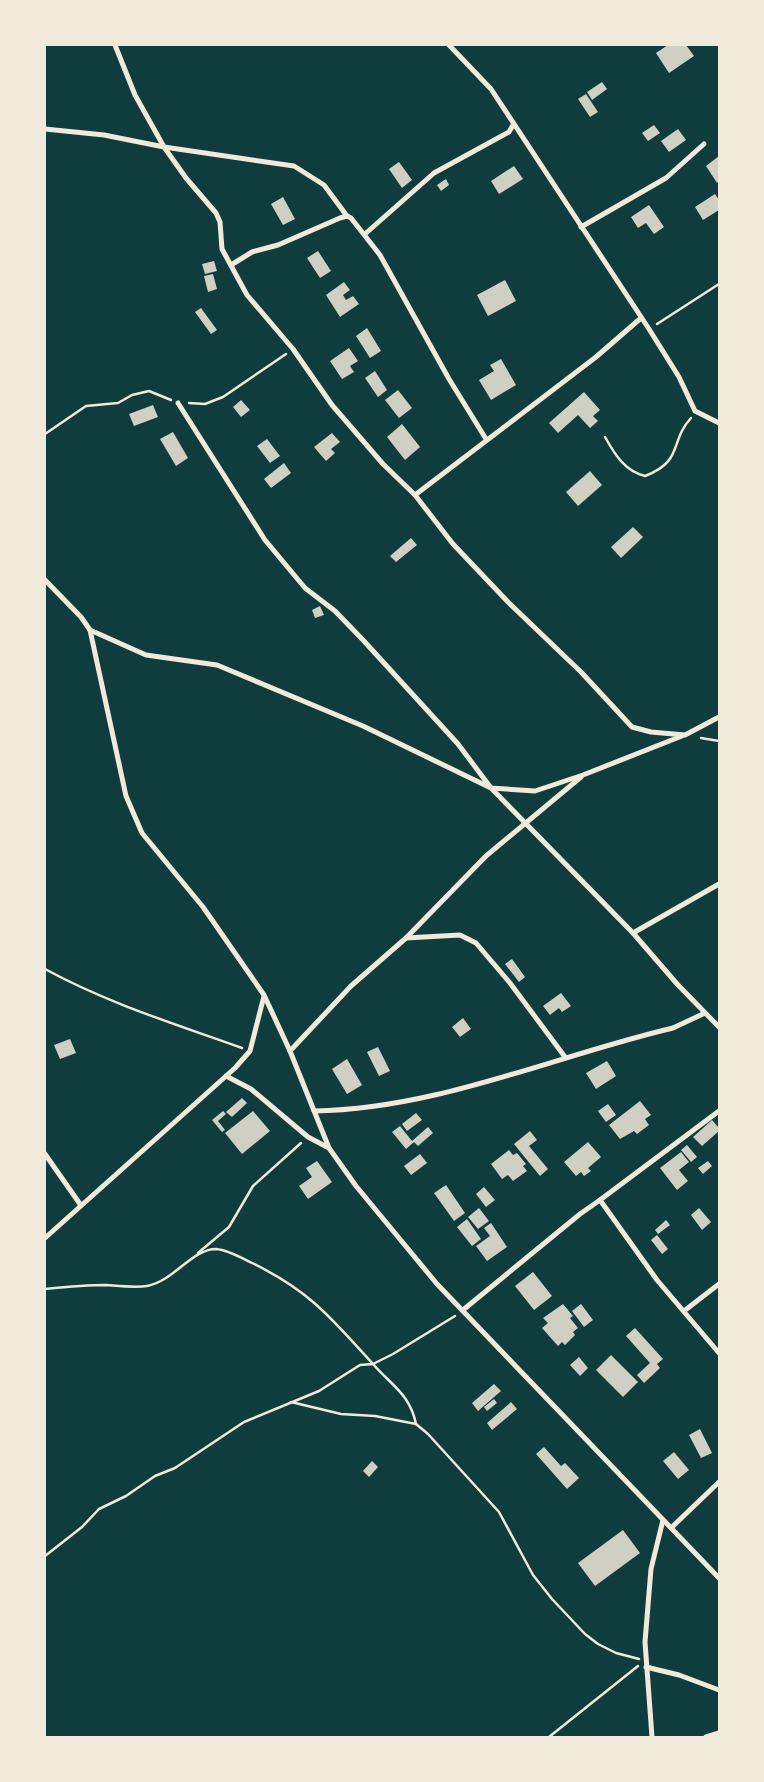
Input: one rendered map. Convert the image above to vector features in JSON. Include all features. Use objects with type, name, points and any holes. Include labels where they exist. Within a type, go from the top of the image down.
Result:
[{"type":"street","points":[[115,45],[135,94],[164,147],[186,178],[216,213],[220,222],[222,249],[248,295],[293,349],[310,377],[332,405],[383,464],[415,495],[453,544],[508,602],[581,672],[632,727],[651,732],[685,735]]},
{"type":"street","points":[[450,45],[491,89],[649,329],[679,377],[695,411],[719,423]]},
{"type":"street","points":[[365,234],[434,173],[509,132],[513,125]]},
{"type":"street","points":[[45,129],[104,135],[164,147],[294,166],[324,185],[346,216],[356,222],[380,254],[449,379],[486,439]]},
{"type":"street","points":[[581,227],[666,178],[704,144]]},
{"type":"street","points":[[231,265],[252,252],[278,245],[346,216]]},
{"type":"street","points":[[415,495],[588,363],[641,318]]},
{"type":"street","points":[[178,403],[245,510],[283,562],[305,588],[335,612],[363,640],[458,744],[491,788],[527,822],[633,933],[719,1027]]},
{"type":"street","points":[[45,580],[81,617],[90,630],[126,796],[142,833],[203,907],[264,995],[290,1051],[329,1148],[356,1186],[437,1284],[580,1430],[719,1578]]},
{"type":"street","points":[[90,630],[146,654],[217,665],[363,726],[435,763],[491,788],[534,791],[583,775],[685,735],[719,718]]},
{"type":"street","points":[[290,1051],[351,986],[406,938],[486,856],[583,775]]},
{"type":"street","points":[[633,933],[719,884]]},
{"type":"street","points":[[406,938],[460,934],[476,943],[510,983],[564,1057]]},
{"type":"street","points":[[45,1238],[80,1204],[226,1076],[250,1051],[264,995]]},
{"type":"street","points":[[314,1111],[352,1110],[416,1100],[484,1082],[564,1057],[674,1028],[705,1013]]},
{"type":"street","points":[[226,1076],[250,1088],[308,1137],[329,1148]]},
{"type":"street","points":[[463,1310],[572,1220],[719,1111]]},
{"type":"street","points":[[45,1154],[80,1204]]},
{"type":"street","points":[[600,1200],[657,1280],[719,1353]]},
{"type":"street","points":[[684,1311],[719,1284]]},
{"type":"street","points":[[672,1527],[719,1482]]},
{"type":"street","points":[[652,1737],[645,1661],[651,1569],[663,1520]]},
{"type":"street","points":[[646,1667],[679,1675],[719,1690]]},
{"type":"street","points":[[706,1737],[719,1733]]},
{"type":"path","points":[[649,329],[719,284]]},
{"type":"path","points":[[605,437],[624,465],[636,474],[645,476],[664,466],[673,457],[682,431],[695,411]]},
{"type":"path","points":[[45,969],[89,992],[250,1051]]},
{"type":"path","points":[[45,1289],[83,1285],[148,1286],[176,1273],[229,1227],[253,1186],[308,1137]]},
{"type":"path","points":[[197,1254],[217,1249],[238,1256],[281,1277],[328,1313],[373,1364],[404,1395],[413,1408],[416,1424]]},
{"type":"path","points":[[45,1556],[82,1527],[99,1509],[126,1496],[155,1476],[175,1468],[244,1422],[318,1391],[360,1365],[373,1364],[425,1336],[463,1310]]},
{"type":"path","points":[[289,1402],[342,1414],[375,1416],[416,1424],[428,1434],[499,1512],[540,1586],[586,1634],[616,1653],[645,1661]]},
{"type":"path","points":[[549,1737],[645,1661]]},
{"type":"building","points":[[668,45],[686,45],[694,56],[669,73],[656,53]]},
{"type":"building","points":[[602,82],[607,89],[592,100],[587,92]]},
{"type":"building","points":[[586,94],[598,112],[590,117],[578,99]]},
{"type":"building","points":[[654,125],[660,133],[648,141],[642,133]]},
{"type":"building","points":[[678,129],[686,140],[669,152],[661,141]]},
{"type":"building","points":[[719,156],[719,181],[717,183],[706,166]]},
{"type":"building","points":[[399,162],[412,180],[402,188],[389,169]]},
{"type":"building","points":[[514,166],[523,179],[499,194],[491,181]]},
{"type":"building","points":[[446,179],[449,185],[441,191],[437,185]]},
{"type":"building","points":[[715,194],[719,200],[719,210],[703,220],[695,207]]},
{"type":"building","points":[[283,197],[295,219],[283,225],[271,204]]},
{"type":"building","points":[[649,205],[664,227],[654,234],[646,223],[638,228],[631,217]]},
{"type":"building","points":[[318,251],[331,271],[320,278],[307,258]]},
{"type":"building","points":[[214,261],[217,271],[205,274],[202,264]]},
{"type":"building","points":[[213,274],[217,289],[208,292],[204,276]]},
{"type":"building","points":[[505,280],[516,301],[488,316],[477,295]]},
{"type":"building","points":[[344,282],[350,290],[343,295],[346,300],[353,296],[359,304],[340,317],[326,295]]},
{"type":"building","points":[[201,308],[217,330],[211,334],[195,312]]},
{"type":"building","points":[[367,328],[381,351],[370,358],[356,336]]},
{"type":"building","points":[[349,348],[358,361],[350,366],[354,372],[342,379],[330,361]]},
{"type":"building","points":[[501,359],[516,385],[491,400],[479,380],[494,371],[490,365]]},
{"type":"building","points":[[375,371],[387,390],[378,397],[365,378]]},
{"type":"building","points":[[398,390],[412,408],[399,418],[385,400]]},
{"type":"building","points":[[584,392],[600,410],[593,416],[598,421],[590,428],[578,415],[558,433],[549,423]]},
{"type":"building","points":[[241,400],[250,410],[241,417],[233,407]]},
{"type":"building","points":[[153,405],[158,417],[134,426],[129,414]]},
{"type":"building","points":[[402,424],[420,447],[405,460],[387,437]]},
{"type":"building","points":[[173,432],[188,458],[176,466],[160,439]]},
{"type":"building","points":[[332,433],[340,442],[331,449],[335,453],[326,461],[314,447]]},
{"type":"building","points":[[267,439],[280,456],[270,463],[257,446]]},
{"type":"building","points":[[284,463],[291,473],[271,488],[264,479]]},
{"type":"building","points":[[590,471],[602,485],[578,506],[566,492]]},
{"type":"building","points":[[633,527],[643,537],[621,558],[611,547]]},
{"type":"building","points":[[411,538],[417,545],[396,562],[390,556]]},
{"type":"building","points":[[320,606],[324,615],[315,618],[312,610]]},
{"type":"building","points":[[512,959],[525,977],[519,982],[505,964]]},
{"type":"building","points":[[561,993],[571,1006],[562,1012],[559,1008],[550,1015],[543,1006]]},
{"type":"building","points":[[463,1018],[471,1029],[460,1037],[452,1027]]},
{"type":"building","points":[[70,1039],[76,1053],[60,1059],[54,1045]]},
{"type":"building","points":[[378,1047],[390,1071],[379,1076],[367,1052]]},
{"type":"building","points":[[347,1059],[362,1085],[347,1094],[332,1069]]},
{"type":"building","points":[[607,1061],[616,1076],[596,1089],[586,1073]]},
{"type":"building","points":[[242,1098],[247,1103],[232,1117],[226,1112]]},
{"type":"building","points":[[640,1101],[651,1115],[645,1119],[649,1125],[637,1134],[634,1131],[620,1139],[609,1125]]},
{"type":"building","points":[[608,1104],[616,1115],[606,1122],[598,1111]]},
{"type":"building","points":[[223,1111],[226,1114],[218,1121],[225,1130],[222,1132],[212,1120]]},
{"type":"building","points":[[253,1111],[270,1131],[242,1154],[225,1133]]},
{"type":"building","points":[[416,1113],[422,1120],[407,1131],[402,1124]]},
{"type":"building","points":[[712,1120],[719,1128],[719,1131],[702,1146],[693,1137]]},
{"type":"building","points":[[400,1126],[412,1141],[428,1127],[433,1133],[418,1146],[414,1142],[406,1149],[392,1132]]},
{"type":"building","points":[[530,1131],[537,1140],[529,1146],[548,1169],[540,1176],[514,1144]]},
{"type":"building","points":[[588,1142],[601,1157],[588,1168],[591,1171],[584,1176],[581,1172],[576,1176],[564,1162]]},
{"type":"building","points":[[687,1145],[697,1157],[691,1162],[681,1150]]},
{"type":"building","points":[[509,1150],[513,1155],[517,1153],[526,1164],[523,1166],[527,1171],[513,1181],[508,1175],[502,1179],[491,1164]]},
{"type":"building","points":[[681,1152],[689,1162],[679,1170],[688,1181],[677,1190],[660,1168]]},
{"type":"building","points":[[420,1154],[427,1163],[411,1175],[404,1166]]},
{"type":"building","points":[[317,1161],[332,1182],[308,1199],[299,1186],[312,1177],[306,1168]]},
{"type":"building","points":[[708,1161],[712,1166],[703,1174],[698,1168]]},
{"type":"building","points":[[446,1185],[465,1213],[454,1221],[434,1193]]},
{"type":"building","points":[[484,1187],[495,1200],[486,1207],[476,1194]]},
{"type":"building","points":[[479,1208],[489,1221],[478,1229],[468,1217]]},
{"type":"building","points":[[699,1208],[711,1222],[702,1230],[691,1215]]},
{"type":"building","points":[[467,1219],[481,1239],[472,1246],[457,1227]]},
{"type":"building","points":[[666,1220],[670,1225],[658,1234],[655,1230]]},
{"type":"building","points":[[491,1223],[507,1247],[487,1261],[476,1246],[490,1236],[484,1228]]},
{"type":"building","points":[[657,1235],[668,1249],[662,1254],[651,1240]]},
{"type":"building","points":[[533,1272],[552,1296],[534,1310],[515,1286]]},
{"type":"building","points":[[563,1304],[573,1316],[570,1318],[578,1328],[573,1332],[575,1335],[565,1345],[562,1342],[558,1346],[542,1328],[548,1323],[543,1318]]},
{"type":"building","points":[[581,1304],[593,1320],[584,1327],[572,1311]]},
{"type":"building","points":[[635,1328],[663,1359],[657,1364],[660,1368],[644,1383],[637,1375],[650,1363],[626,1336]]},
{"type":"building","points":[[611,1355],[638,1382],[623,1397],[596,1370]]},
{"type":"building","points":[[579,1357],[588,1368],[580,1376],[570,1365]]},
{"type":"building","points":[[494,1384],[501,1391],[478,1411],[472,1403]]},
{"type":"building","points":[[494,1399],[497,1403],[487,1411],[484,1407]]},
{"type":"building","points":[[511,1402],[517,1409],[492,1430],[487,1423]]},
{"type":"building","points":[[700,1429],[712,1453],[701,1458],[689,1435]]},
{"type":"building","points":[[544,1447],[561,1466],[565,1463],[579,1478],[567,1489],[536,1454]]},
{"type":"building","points":[[674,1452],[689,1470],[678,1479],[663,1461]]},
{"type":"building","points":[[372,1461],[378,1467],[369,1477],[363,1471]]},
{"type":"building","points":[[623,1530],[640,1553],[595,1586],[578,1563]]}]
